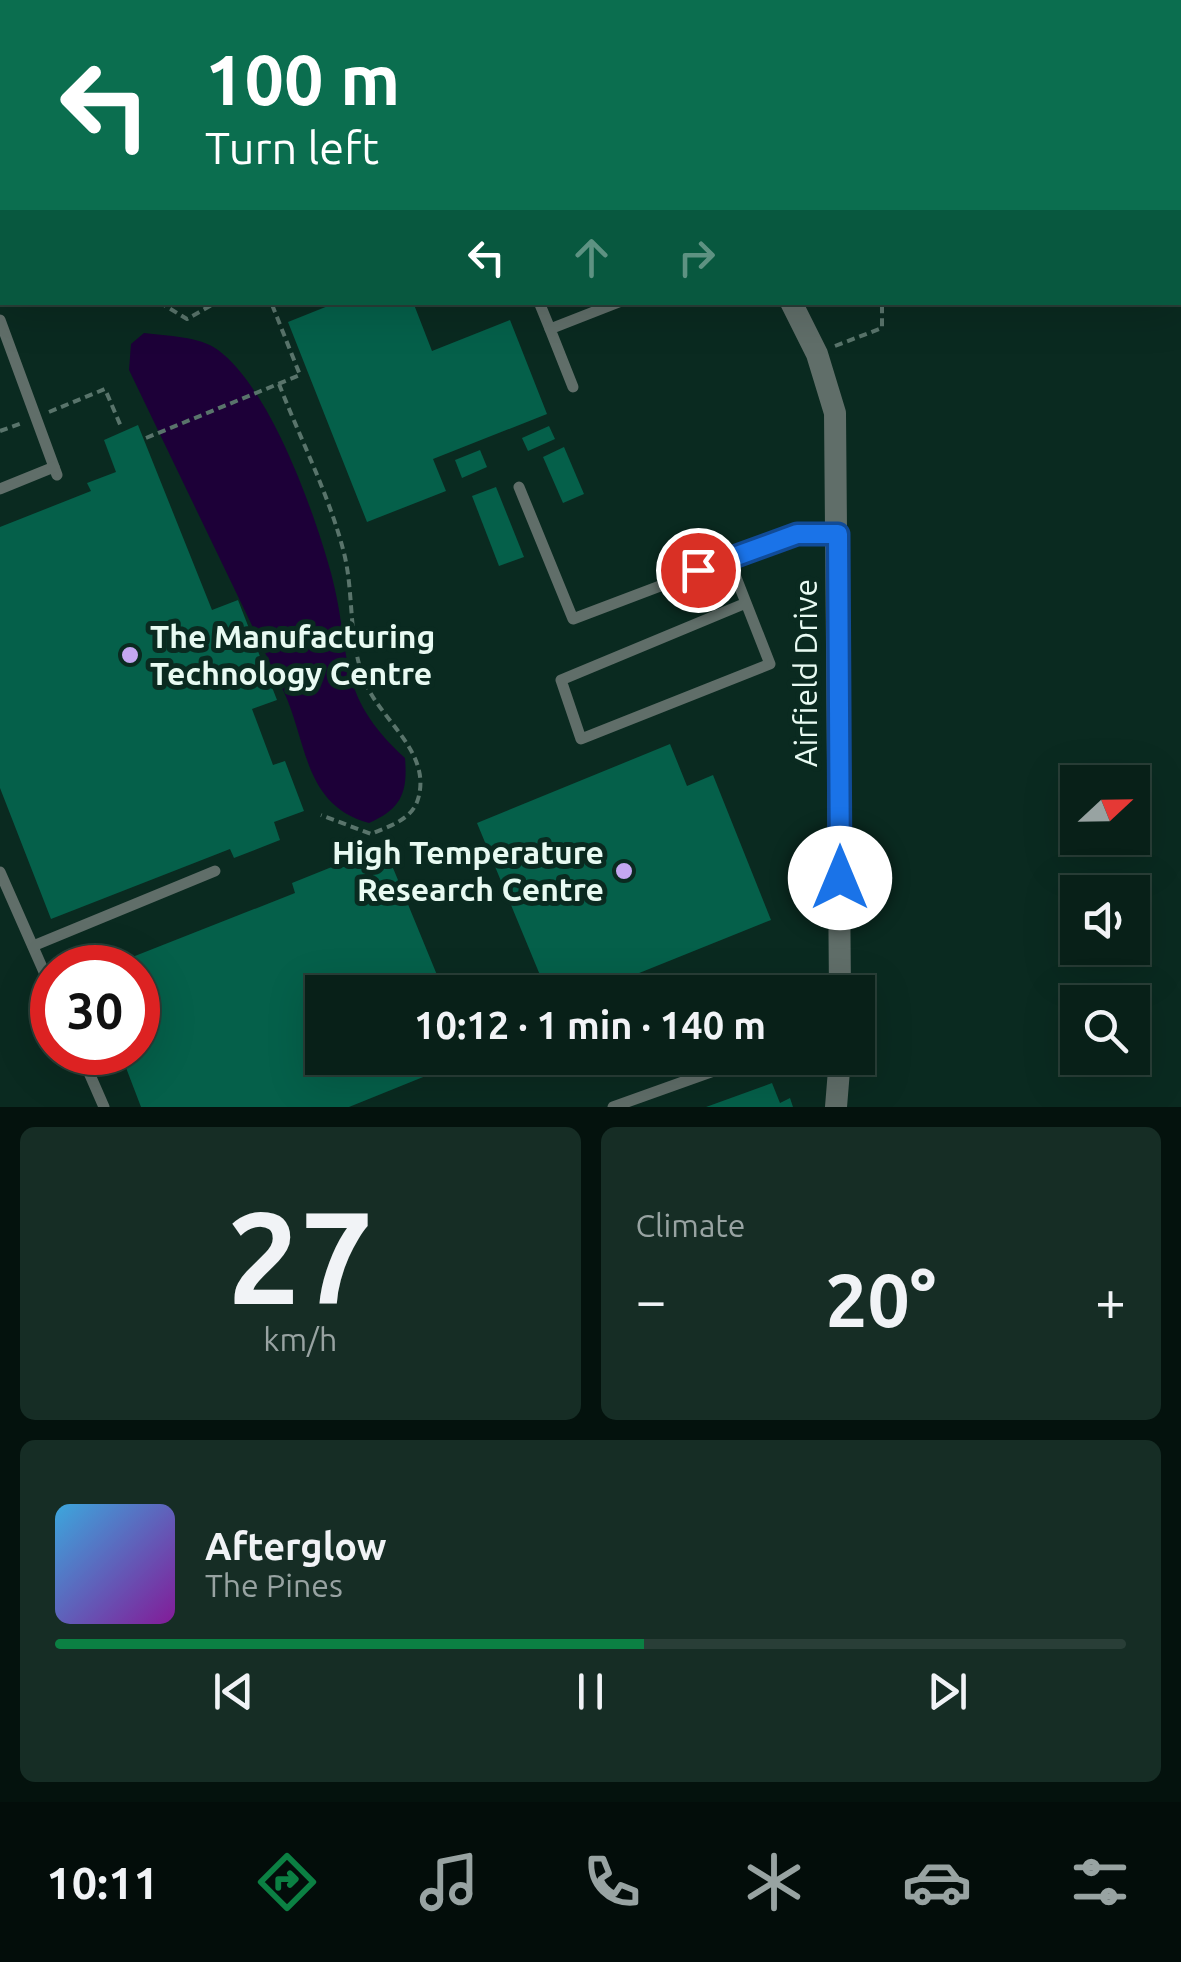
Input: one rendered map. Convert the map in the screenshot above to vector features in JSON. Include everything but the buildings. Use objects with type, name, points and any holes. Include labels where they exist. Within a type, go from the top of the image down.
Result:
[{"type":"street","name":"Airfield Drive","points":[[792,305],[817,354],[835,412],[840,975]]},
{"type":"street","points":[[836,1107],[839,1075]]},
{"type":"lane","points":[[541,305],[572,387]]},
{"type":"lane","points":[[550,330],[612,305]]},
{"type":"lane","points":[[0,320],[56,471],[0,489]]},
{"type":"lane","points":[[519,487],[573,620],[728,557],[797,534],[838,534]]},
{"type":"lane","points":[[728,557],[770,664],[582,738],[561,680],[746,603]]},
{"type":"lane","points":[[35,945],[215,871]]},
{"type":"lane","points":[[0,872],[33,945]]},
{"type":"lane","points":[[90,1075],[104,1107]]},
{"type":"lane","points":[[614,1107],[703,1075]]},
{"type":"path","points":[[164,305],[187,318],[211,305]]},
{"type":"path","points":[[146,438],[300,375],[273,305]]},
{"type":"path","points":[[817,354],[882,328],[882,305]]},
{"type":"path","points":[[279,384],[343,549],[356,655],[366,684],[408,744],[418,768],[418,799],[404,820],[370,834],[321,814]]},
{"type":"path","points":[[0,432],[106,389],[122,430]]},
{"type":"shaded area","points":[[144,333],[192,339],[218,350],[255,392],[288,452],[331,573],[356,693],[382,735],[405,758],[400,798],[389,812],[369,823],[332,802],[311,771],[284,692],[129,370],[131,344]]},
{"type":"place","name":"The Manufacturing Technology Centre","points":[[130,655]]},
{"type":"place","name":"High Temperature Research Centre","points":[[624,871]]},
{"type":"route","points":[[698,570],[797,534],[838,534],[840,878]]}]
